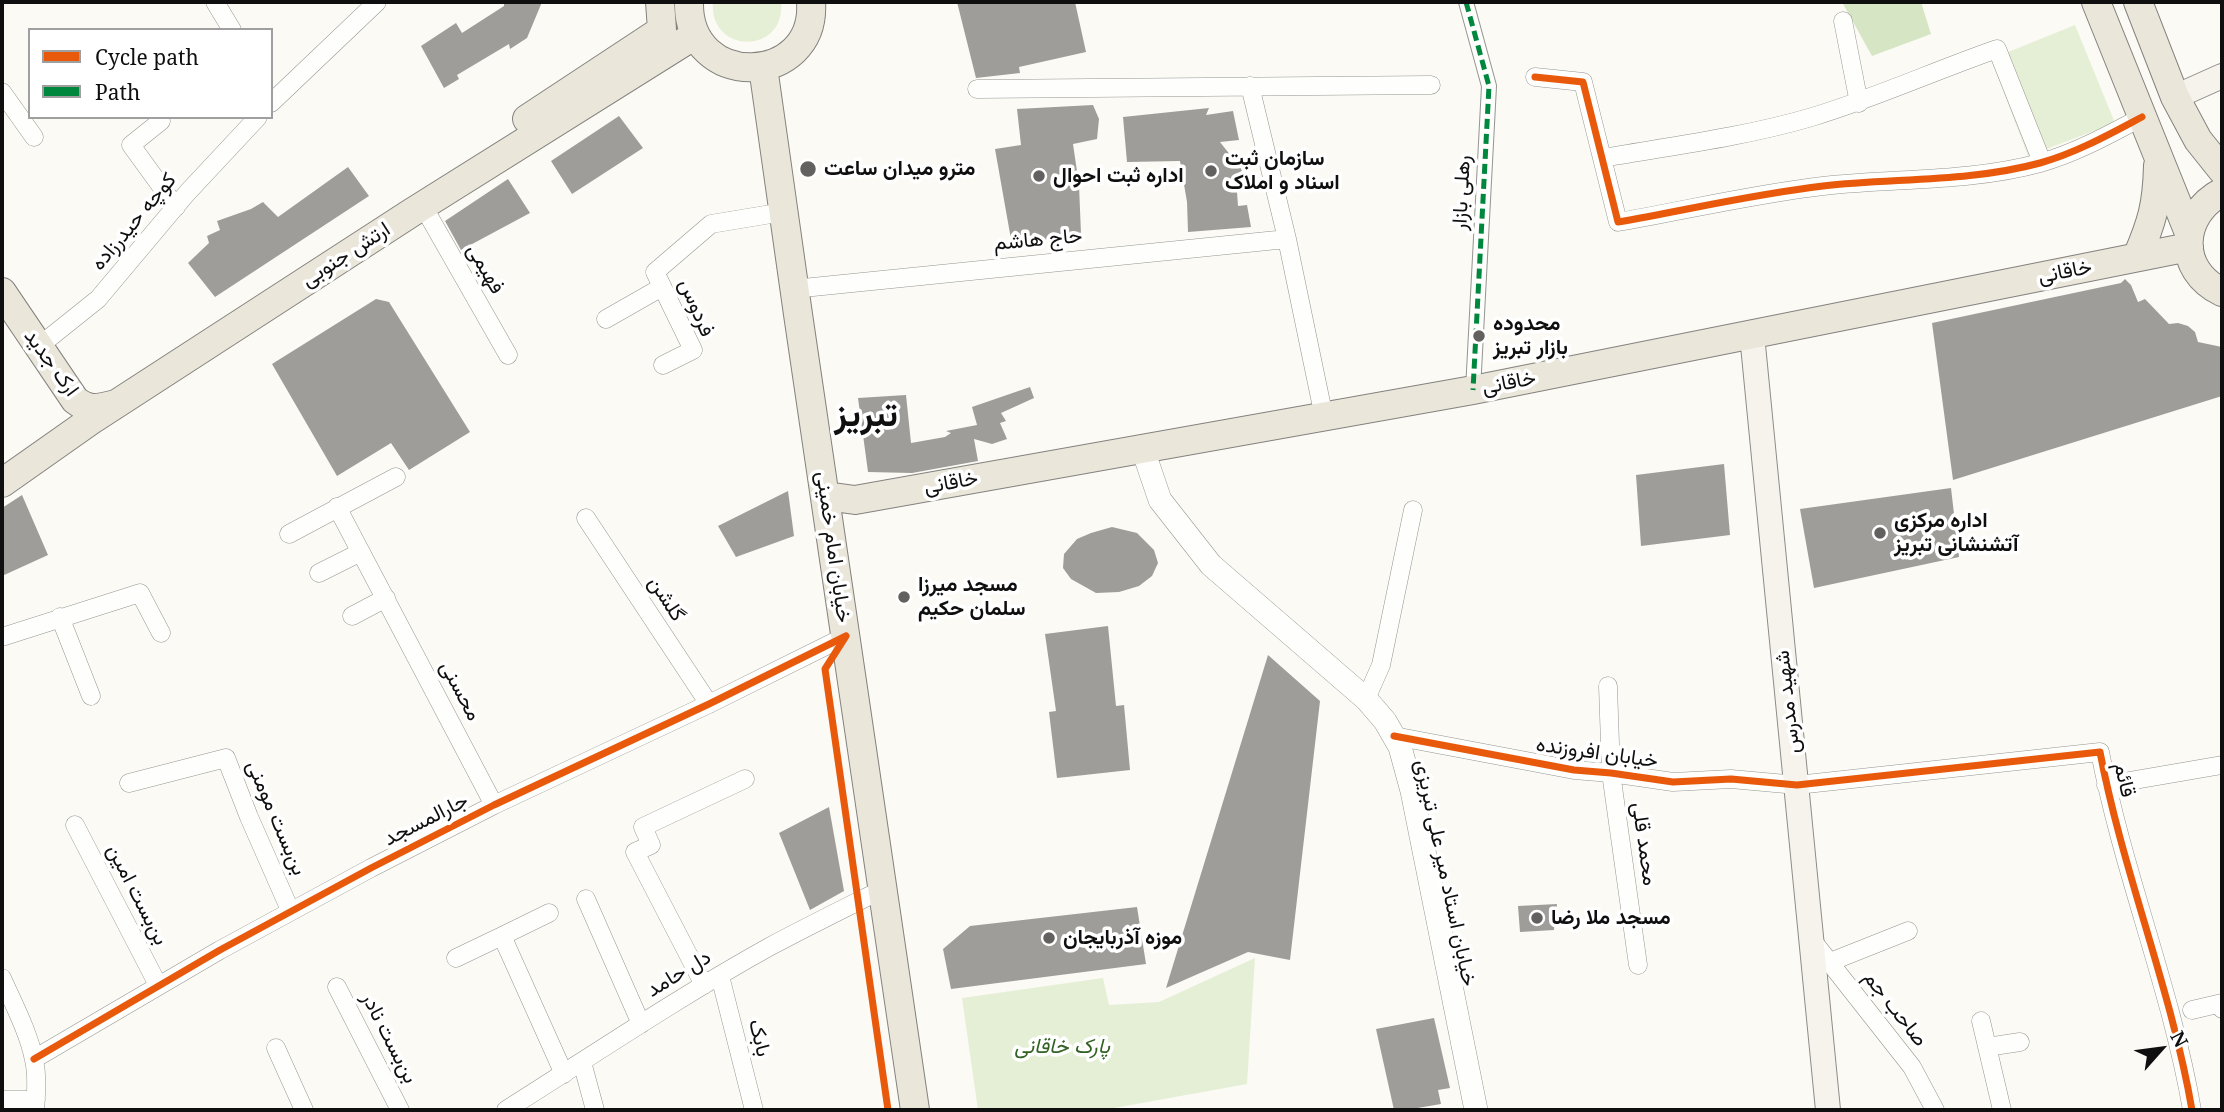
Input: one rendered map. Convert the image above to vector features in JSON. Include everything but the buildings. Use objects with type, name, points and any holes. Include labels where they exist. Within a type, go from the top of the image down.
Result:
[{"type":"main road","points":[[491,164],[523,122],[662,30],[660,2]]},
{"type":"main road","points":[[689,2],[690,20],[695,35],[704,48],[716,59],[747,68],[778,62],[791,53],[802,41],[808,26],[811,2]]},
{"type":"main road","points":[[2096,2],[2158,156],[2189,240],[2192,261],[2198,274],[2221,293]]},
{"type":"main road","points":[[2137,2],[2175,97],[2198,140],[2222,170]]},
{"type":"main road","name":"ارتش جنوبی","points":[[2,483],[116,404],[695,35]]},
{"type":"main road","name":"خیابان امام خمینی","points":[[763,67],[793,289],[826,496],[915,1110]]},
{"type":"main road","points":[[2175,97],[2222,76]]},
{"type":"main road","points":[[2137,257],[2150,227],[2157,199],[2158,156]]},
{"type":"main road","points":[[2189,240],[2193,220],[2201,208],[2222,192]]},
{"type":"main road","name":"خاقانی","points":[[826,496],[855,500],[1473,390],[2137,257],[2189,240]]},
{"type":"main road","name":"ارک جدید","points":[[2,292],[75,400],[84,407],[97,409],[116,404]]},
{"type":"main road","name":"شهید مدرس","points":[[1752,335],[1828,1110]]},
{"type":"main road","points":[[2,467],[67,426],[72,420],[75,400]]},
{"type":"street","points":[[215,2],[231,28]]},
{"type":"street","points":[[273,98],[377,2]]},
{"type":"street","name":"رهلی بازار","points":[[1466,2],[1489,86],[1473,390]]},
{"type":"street","points":[[1843,21],[1859,103]]},
{"type":"street","points":[[1602,158],[1770,128],[1859,103],[1952,64],[1997,49],[2042,162]]},
{"type":"street","points":[[1535,77],[1583,82],[1618,222],[1787,191],[1979,175],[2042,162],[2094,142],[2143,117]]},
{"type":"street","points":[[977,89],[1431,85]]},
{"type":"street","points":[[1250,86],[1287,239],[1324,417]]},
{"type":"street","points":[[2,92],[34,137]]},
{"type":"street","name":"کوچه حیدرزاده","points":[[38,347],[98,299],[176,207],[256,119]]},
{"type":"street","points":[[161,121],[131,145],[176,207]]},
{"type":"street","name":"فهیمی","points":[[423,206],[508,355]]},
{"type":"street","name":"فردوس","points":[[663,365],[693,350],[655,272],[711,224],[783,212]]},
{"type":"street","name":"حاج هاشم","points":[[793,289],[1287,239]]},
{"type":"street","points":[[606,319],[662,286]]},
{"type":"street","name":"خیابان استاد میر علی تبریزی","points":[[1143,450],[1160,500],[1211,565],[1366,699],[1385,721],[1400,747],[1412,791],[1476,1110]]},
{"type":"street","points":[[289,534],[396,477]]},
{"type":"street","name":"محسنی","points":[[337,507],[494,805]]},
{"type":"street","points":[[1366,699],[1381,665],[1413,510]]},
{"type":"street","name":"گلشن","points":[[586,518],[709,704]]},
{"type":"street","points":[[319,573],[361,552]]},
{"type":"street","points":[[2,637],[140,593],[160,632]]},
{"type":"street","points":[[352,615],[386,598]]},
{"type":"street","points":[[60,617],[91,696]]},
{"type":"street","name":"جارالمسجد","points":[[34,1059],[290,910],[494,805],[846,636]]},
{"type":"street","name":"محمد قلی","points":[[1608,686],[1611,772],[1638,965]]},
{"type":"street","name":"خیابان افروزنده","points":[[1394,737],[1574,770],[1611,772],[1673,782],[1731,779],[1797,785]]},
{"type":"street","name":"قائم","points":[[1797,785],[2099,752],[2106,785],[2161,973],[2192,1110]]},
{"type":"street","name":"بن‌بست مومنی","points":[[129,783],[226,758],[290,910]]},
{"type":"street","points":[[2106,785],[2222,765]]},
{"type":"street","name":"بابک","points":[[745,779],[643,827],[651,845],[635,852],[712,981],[754,1110]]},
{"type":"street","name":"بن‌بست امین","points":[[75,825],[158,985]]},
{"type":"street","name":"دل حامد","points":[[506,1110],[712,981],[813,924],[883,890]]},
{"type":"street","points":[[586,900],[641,1024]]},
{"type":"street","points":[[456,958],[549,913]]},
{"type":"street","points":[[1830,962],[1908,931]]},
{"type":"street","points":[[502,936],[564,1074]]},
{"type":"street","name":"صاحب جم","points":[[1812,940],[1912,1067],[1935,1110]]},
{"type":"street","points":[[2,978],[34,1059],[37,1083],[35,1105],[2,1100]]},
{"type":"street","name":"بن‌بست نادر","points":[[337,987],[400,1110]]},
{"type":"street","points":[[2192,1010],[2222,1003],[2222,1009]]},
{"type":"street","points":[[1981,1021],[2002,1110]]},
{"type":"street","points":[[1987,1047],[2020,1042]]},
{"type":"street","points":[[276,1048],[304,1110]]},
{"type":"street","points":[[582,1062],[595,1110]]},
{"type":"green space","points":[[713,2],[781,2],[779,19],[772,32],[761,39],[747,42],[734,39],[723,32],[715,19]]},
{"type":"green space","points":[[1842,2],[1921,2],[1931,34],[1872,56]]},
{"type":"green space","points":[[2075,25],[2115,123],[2028,156],[1991,59]]},
{"type":"green space","name":"پارک خاقانی","points":[[1255,958],[1247,1084],[1103,1110],[978,1110],[962,998],[1103,978],[1109,1005],[1159,1002]]},
{"type":"marked path","points":[[1466,2],[1489,86],[1473,390]]},
{"type":"cycle path","points":[[1535,77],[1583,82],[1618,222],[1797,189],[1960,177],[2014,169],[2067,154],[2142,117]]},
{"type":"cycle path","points":[[846,636],[825,669],[888,1110]]},
{"type":"cycle path","points":[[34,1059],[220,950],[371,868],[494,805],[846,636]]},
{"type":"cycle path","points":[[1394,736],[1574,770],[1673,782],[1731,779],[1797,785],[2100,752],[2121,842],[2172,1020],[2192,1110]]},
{"type":"place","name":"مترو میدان ساعت","points":[[808,169]]},
{"type":"place","name":"سازمان ثبت اسناد و املاک","points":[[1211,171]]},
{"type":"place","name":"اداره ثبت احوال","points":[[1039,176]]},
{"type":"place","name":"محدوده بازار تبریز","points":[[1479,336]]},
{"type":"place","name":"اداره مرکزی آتشنشانی تبریز","points":[[1880,533]]},
{"type":"place","name":"مسجد میرزا سلمان حکیم","points":[[904,597]]},
{"type":"place","name":"مسجد ملا رضا","points":[[1537,918]]},
{"type":"place","name":"موزه آذربایجان","points":[[1049,938]]},
{"type":"district","name":"تبریز","points":[[866,416]]}]
